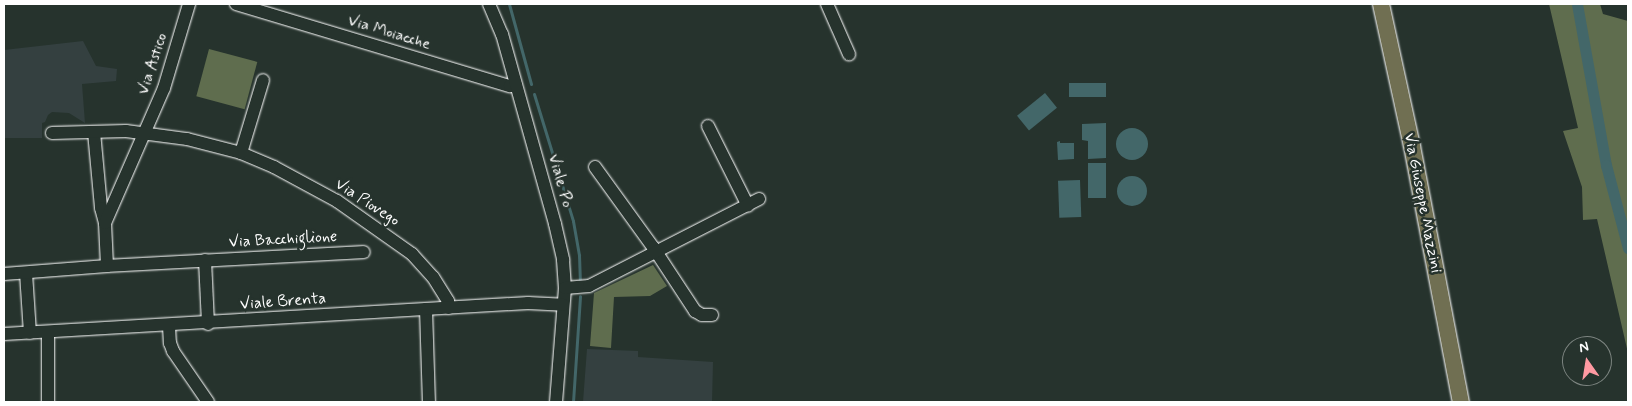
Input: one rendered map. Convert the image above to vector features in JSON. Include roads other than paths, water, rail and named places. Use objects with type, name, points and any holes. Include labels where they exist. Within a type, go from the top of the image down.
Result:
[{"type":"main road","name":"Via Giuseppe Mazzini","points":[[1381,4],[1412,146],[1460,402]]},
{"type":"street","name":"Via Astico","points":[[146,132],[164,88],[188,4]]},
{"type":"street","name":"Via Moiacche","points":[[236,4],[475,76],[510,86],[516,85]]},
{"type":"street","name":"Viale Po","points":[[489,4],[502,34],[555,224],[563,260],[565,288],[556,402]]},
{"type":"street","points":[[827,4],[849,54]]},
{"type":"street","name":"Via Moiacche","points":[[475,76],[488,76],[511,70]]},
{"type":"street","points":[[242,153],[263,80]]},
{"type":"street","points":[[708,126],[748,206]]},
{"type":"street","points":[[94,132],[101,208],[105,223],[107,266]]},
{"type":"street","name":"Via Piovego","points":[[52,133],[146,132],[186,139],[242,153],[274,167],[336,201],[412,254],[433,277],[448,301],[449,308]]},
{"type":"street","points":[[105,223],[146,132]]},
{"type":"street","points":[[595,167],[656,252],[695,311],[702,315],[712,315]]},
{"type":"street","points":[[565,288],[589,286],[759,199]]},
{"type":"street","name":"Via Bacchiglione","points":[[4,274],[204,260],[364,252]]},
{"type":"street","points":[[204,260],[208,324]]},
{"type":"street","points":[[26,273],[30,333]]},
{"type":"street","name":"Viale Brenta","points":[[4,334],[208,324],[426,309],[528,304],[563,306]]},
{"type":"street","points":[[426,309],[429,402]]},
{"type":"street","points":[[169,326],[170,343],[174,351],[208,402]]},
{"type":"street","points":[[48,332],[48,402]]},
{"type":"water","points":[[1069,83],[1106,83],[1106,97],[1069,97]]},
{"type":"water","points":[[1045,93],[1057,108],[1029,130],[1017,116]]},
{"type":"water","points":[[1106,123],[1106,158],[1088,159],[1088,141],[1082,140],[1082,124]]},
{"type":"water","points":[[1132,128],[1138,129],[1143,133],[1147,138],[1147,150],[1143,155],[1138,159],[1132,160],[1126,159],[1121,155],[1117,150],[1116,144],[1117,138],[1121,133],[1126,129]]},
{"type":"water","points":[[1060,141],[1060,143],[1074,143],[1074,159],[1058,160],[1057,142]]},
{"type":"water","points":[[1088,163],[1106,163],[1106,198],[1088,198]]},
{"type":"water","points":[[1132,176],[1143,180],[1147,191],[1143,202],[1132,206],[1121,202],[1117,191],[1121,180]]},
{"type":"water","points":[[1080,180],[1081,217],[1059,218],[1058,181]]},
{"type":"waterway","points":[[509,4],[531,84]]},
{"type":"waterway","points":[[1577,4],[1606,165],[1628,248]]},
{"type":"waterway","points":[[534,94],[573,221],[579,255],[580,281]]},
{"type":"waterway","points":[[573,402],[580,296]]}]
